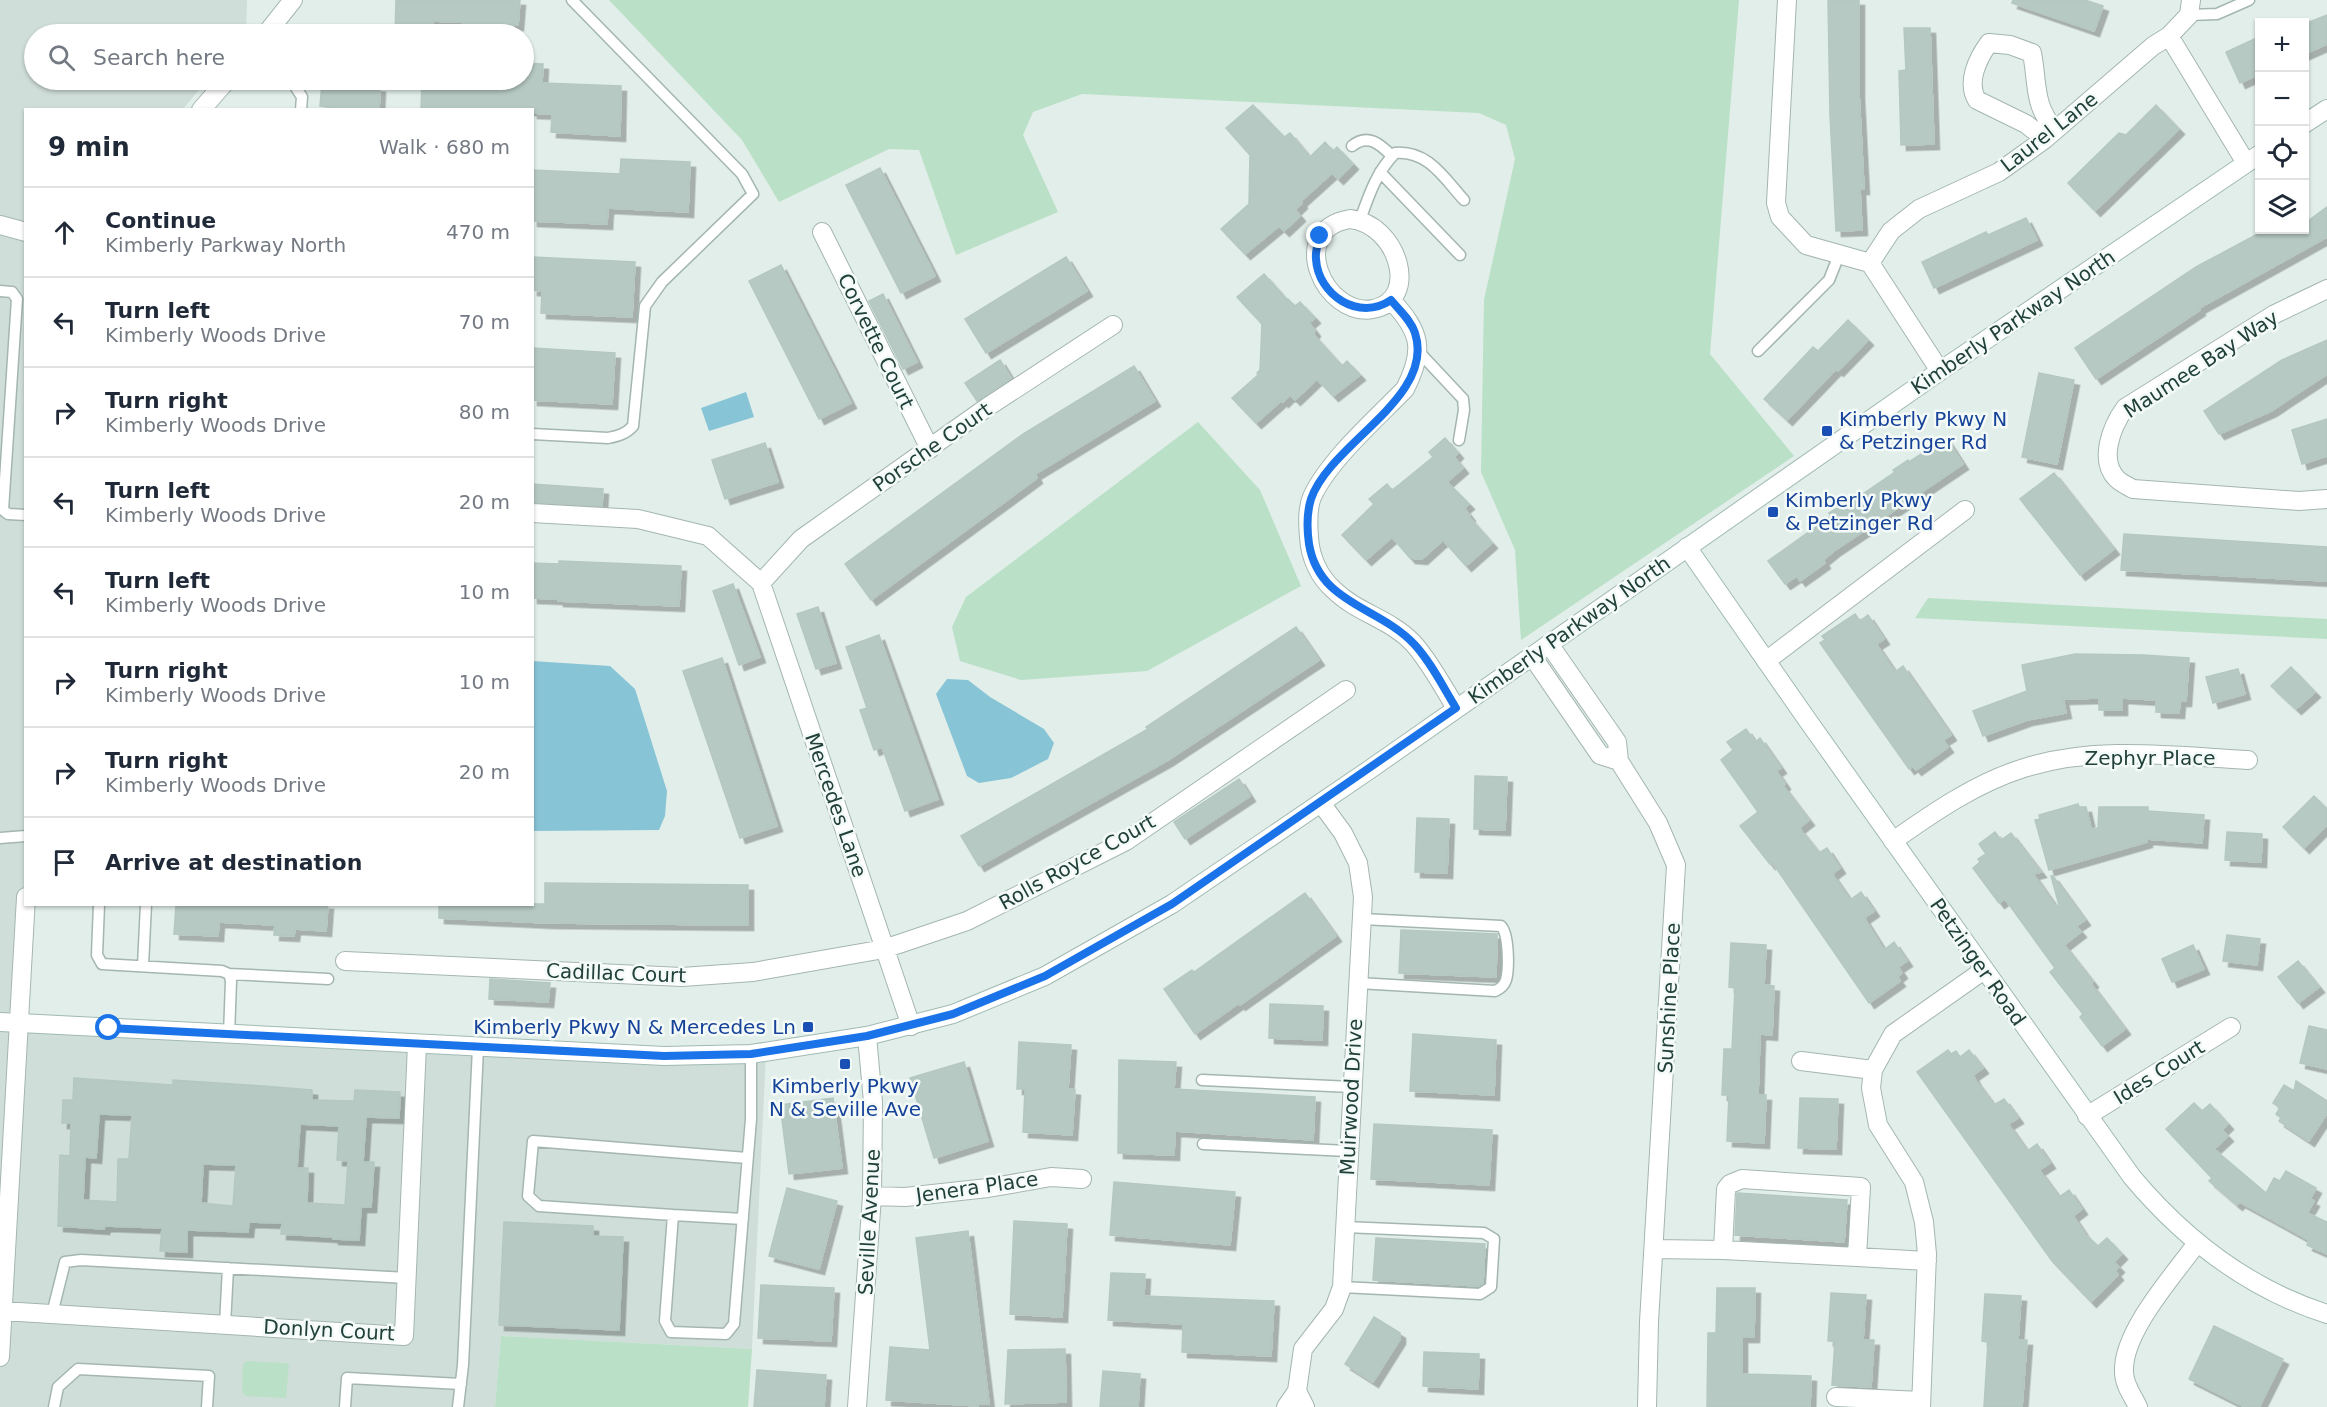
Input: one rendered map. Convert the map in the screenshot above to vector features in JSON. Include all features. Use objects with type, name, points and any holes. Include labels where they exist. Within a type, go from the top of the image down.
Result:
[{"type":"street","points":[[274,24],[293,0]]},
{"type":"street","points":[[1786,0],[1776,203],[1780,218],[1806,245],[1839,255],[1856,257],[1870,263],[1940,371]]},
{"type":"street","name":"Laurel Lane","points":[[1870,263],[1891,231],[1919,209],[1999,172],[2050,135],[2153,46],[2169,36],[2190,8]]},
{"type":"street","points":[[2169,36],[2253,159]]},
{"type":"street","points":[[1989,43],[2016,46],[2032,53],[2038,104],[2047,121],[2050,135],[1977,100],[1973,93],[1974,72],[1989,43]]},
{"type":"street","points":[[203,108],[218,90]]},
{"type":"street","points":[[2309,121],[2327,110]]},
{"type":"street","name":"Kimberly Parkway North","points":[[0,1022],[664,1056],[751,1054],[867,1036],[953,1014],[1045,976],[1172,904],[1321,803],[1940,371],[2253,159]]},
{"type":"street","points":[[1350,219],[1360,220],[1381,232],[1388,239],[1395,253],[1399,282],[1396,294],[1391,300],[1373,309],[1354,308],[1337,297],[1322,281],[1316,258],[1320,236],[1333,224],[1350,219]]},
{"type":"street","points":[[0,225],[24,231]]},
{"type":"street","name":"Corvette Court","points":[[822,232],[930,449]]},
{"type":"street","name":"Maumee Bay Way","points":[[2327,290],[2275,314],[2125,408],[2112,429],[2109,442],[2109,464],[2116,478],[2133,489],[2299,501],[2327,499]]},
{"type":"street","points":[[1391,300],[1415,331],[1419,352],[1414,371],[1405,389],[1323,478],[1311,499],[1308,514],[1309,544],[1321,576],[1333,590],[1349,603],[1384,620],[1415,645],[1456,708]]},
{"type":"street","name":"Porsche Court","points":[[761,583],[801,539],[986,408],[1113,325]]},
{"type":"street","points":[[1766,661],[1965,510]]},
{"type":"street","points":[[534,513],[638,519],[708,536],[761,583]]},
{"type":"street","name":"Petzinger Road","points":[[1688,547],[1766,661],[2132,1178],[2157,1208],[2197,1243],[2250,1280],[2327,1314]]},
{"type":"street","name":"Mercedes Lane","points":[[761,583],[910,1026]]},
{"type":"street","name":"Sunshine Place","points":[[1549,644],[1617,742],[1619,761],[1658,823],[1676,866],[1647,1407]]},
{"type":"street","name":"Sunshine Place","points":[[1532,656],[1600,755],[1619,761]]},
{"type":"street","name":"Rolls Royce Court","points":[[884,949],[967,921],[1126,841],[1346,690]]},
{"type":"street","name":"Zephyr Place","points":[[1893,841],[1932,813],[1972,790],[2033,766],[2092,755],[2126,754],[2248,760]]},
{"type":"street","name":"Muirwood Drive","points":[[1286,1407],[1301,1399],[1304,1349],[1334,1309],[1342,1287],[1363,897],[1358,863],[1343,833],[1321,803]]},
{"type":"street","points":[[0,1357],[26,906]]},
{"type":"street","name":"Cadillac Court","points":[[345,961],[682,977],[753,972],[884,949]]},
{"type":"street","points":[[1836,1397],[1921,1404],[1927,1261],[1921,1207],[1914,1182],[1878,1125],[1871,1088],[1873,1070],[1893,1034],[1984,970]]},
{"type":"street","name":"Ides Court","points":[[2087,1116],[2230,1027]]},
{"type":"street","name":"Seville Avenue","points":[[857,1407],[872,1196],[873,1102],[867,1036]]},
{"type":"street","name":"Donlyn Court","points":[[3,1311],[404,1336],[417,1045]]},
{"type":"street","points":[[1801,1061],[1873,1070]]},
{"type":"street","name":"Jenera Place","points":[[872,1196],[905,1197],[988,1188],[1051,1177],[1082,1179]]},
{"type":"street","points":[[1723,1250],[1726,1189],[1730,1184],[1742,1179],[1861,1187],[1857,1257]]},
{"type":"street","points":[[2138,1407],[2125,1382],[2127,1349],[2138,1325],[2197,1243]]},
{"type":"street","points":[[1654,1249],[1723,1250],[1927,1261]]},
{"type":"lane","points":[[534,434],[608,438],[619,436],[633,426],[645,306],[662,282],[753,194],[742,174],[572,0]]},
{"type":"lane","points":[[2190,8],[2217,14],[2249,0]]},
{"type":"lane","points":[[299,90],[302,97],[301,108]]},
{"type":"lane","points":[[1352,146],[1359,140],[1369,139],[1381,145],[1392,156]]},
{"type":"lane","points":[[1360,220],[1373,184],[1395,153],[1409,152],[1429,162],[1464,200]]},
{"type":"lane","points":[[1380,172],[1460,255]]},
{"type":"lane","points":[[1758,351],[1829,280],[1839,255]]},
{"type":"lane","points":[[0,291],[12,292],[17,299],[3,510],[8,514],[24,515]]},
{"type":"lane","points":[[1419,352],[1463,399],[1464,410],[1459,440]]},
{"type":"lane","points":[[1,837],[24,836]]},
{"type":"lane","points":[[99,906],[97,955],[102,964],[328,979]]},
{"type":"lane","points":[[143,966],[146,906]]},
{"type":"lane","points":[[1358,983],[1495,991],[1501,988],[1506,981],[1506,931],[1501,926],[1362,919]]},
{"type":"lane","points":[[229,974],[231,981],[229,1035]]},
{"type":"lane","points":[[458,1407],[478,1048]]},
{"type":"lane","points":[[673,1215],[665,1321],[671,1332],[726,1334],[734,1324],[751,1119],[751,1054]]},
{"type":"lane","points":[[1202,1080],[1352,1087]]},
{"type":"lane","points":[[742,1219],[539,1206],[528,1196],[532,1141],[747,1158]]},
{"type":"lane","points":[[1203,1144],[1348,1150]]},
{"type":"lane","points":[[1342,1287],[1480,1294],[1491,1287],[1494,1239],[1484,1233],[1345,1227]]},
{"type":"lane","points":[[52,1314],[65,1262],[81,1260],[407,1278]]},
{"type":"lane","points":[[225,1325],[228,1268]]},
{"type":"lane","points":[[54,1407],[58,1387],[78,1369],[209,1377],[207,1407]]},
{"type":"lane","points":[[345,1407],[347,1378],[461,1384]]},
{"type":"shaded area","points":[[0,0],[247,0],[246,24],[24,24],[24,90],[199,90],[184,108],[24,108],[24,906],[18,1025],[766,1052],[752,1349],[501,1336],[495,1407],[0,1407]]},
{"type":"green space","points":[[609,0],[1739,0],[1710,354],[1794,456],[1521,640],[1515,550],[1481,472],[1484,300],[1515,159],[1506,125],[1479,113],[1082,94],[1033,112],[1023,135],[1058,212],[956,255],[919,150],[889,149],[779,202],[742,140]]},
{"type":"green space","points":[[1198,422],[1260,490],[1301,586],[1147,671],[1021,680],[960,661],[952,627],[966,597]]},
{"type":"green space","points":[[1928,598],[2327,619],[2327,639],[1915,618]]},
{"type":"green space","points":[[501,1336],[752,1349],[748,1407],[495,1407]]},
{"type":"green space","points":[[246,1361],[289,1365],[286,1398],[245,1396],[242,1391],[243,1364]]},
{"type":"water","points":[[746,392],[754,417],[709,431],[701,408]]},
{"type":"water","points":[[534,661],[610,666],[635,689],[667,791],[665,816],[659,830],[534,831]]},
{"type":"water","points":[[947,679],[968,680],[990,697],[1044,729],[1054,743],[1048,759],[1011,778],[979,783],[967,776],[936,694]]},
{"type":"building","points":[[396,0],[520,0],[518,24],[433,21],[433,24],[395,24]]},
{"type":"building","points":[[1828,0],[1859,0],[1859,93],[1864,189],[1860,189],[1862,230],[1836,231],[1830,115]]},
{"type":"building","points":[[2013,0],[2085,0],[2103,6],[2094,31],[2012,3]]},
{"type":"building","points":[[2327,15],[2327,44],[2309,52],[2309,22]]},
{"type":"building","points":[[1904,28],[1930,28],[1934,144],[1901,145],[1899,71],[1906,70]]},
{"type":"building","points":[[2255,39],[2255,76],[2240,83],[2226,52]]},
{"type":"building","points":[[534,64],[543,64],[542,83],[621,86],[620,136],[551,132],[552,114],[534,113],[534,108],[421,108],[422,90],[534,90]]},
{"type":"building","points":[[321,90],[380,90],[379,108],[320,106]]},
{"type":"building","points":[[1253,105],[1284,137],[1290,133],[1310,157],[1325,142],[1333,151],[1337,147],[1353,164],[1338,179],[1332,173],[1301,201],[1302,203],[1295,210],[1300,216],[1284,231],[1279,226],[1245,254],[1221,229],[1249,204],[1250,155],[1226,128]]},
{"type":"building","points":[[2156,105],[2179,129],[2095,211],[2068,183],[2119,133],[2126,135]]},
{"type":"building","points":[[621,159],[690,162],[688,212],[608,208],[607,224],[534,221],[534,170],[620,174]]},
{"type":"building","points":[[880,168],[935,276],[901,293],[846,185]]},
{"type":"building","points":[[2327,207],[2327,237],[2199,308],[2200,310],[2096,379],[2075,348],[2196,267],[2258,234],[2309,234],[2309,220]]},
{"type":"building","points":[[2026,218],[2037,240],[1934,288],[1922,262],[1986,232],[1988,235]]},
{"type":"building","points":[[534,257],[635,262],[632,317],[541,313],[542,291],[534,290]]},
{"type":"building","points":[[1066,257],[1087,291],[986,353],[965,319]]},
{"type":"building","points":[[781,265],[851,403],[819,419],[749,281]]},
{"type":"building","points":[[1264,274],[1287,300],[1295,306],[1300,302],[1315,318],[1309,323],[1315,331],[1313,334],[1342,366],[1347,361],[1360,375],[1333,396],[1317,379],[1295,400],[1290,395],[1256,423],[1232,398],[1258,375],[1262,324],[1237,297]]},
{"type":"building","points":[[883,294],[917,362],[903,369],[869,301]]},
{"type":"building","points":[[1848,320],[1868,340],[1838,371],[1836,369],[1787,420],[1764,399],[1813,347],[1818,351]]},
{"type":"building","points":[[2327,340],[2327,374],[2271,411],[2219,434],[2204,411],[2282,360]]},
{"type":"building","points":[[534,348],[615,353],[612,404],[534,400]]},
{"type":"building","points":[[1000,360],[1011,378],[977,401],[965,383]]},
{"type":"building","points":[[1134,366],[1155,401],[1035,474],[1037,478],[871,600],[845,564],[1023,434]]},
{"type":"building","points":[[2039,373],[2074,380],[2057,464],[2022,457]]},
{"type":"building","points":[[2327,419],[2327,456],[2302,464],[2292,430]]},
{"type":"building","points":[[1445,438],[1458,453],[1454,457],[1463,468],[1447,482],[1469,504],[1464,508],[1469,517],[1492,543],[1466,566],[1443,540],[1422,559],[1410,558],[1392,537],[1366,560],[1342,535],[1374,504],[1369,499],[1387,484],[1392,490],[1400,484],[1433,457],[1429,452]]},
{"type":"building","points":[[1946,438],[1963,464],[1834,551],[1823,560],[1825,563],[1800,581],[1797,576],[1785,584],[1768,561],[1831,516],[1829,513],[1844,504],[1845,506],[1895,472],[1893,470]]},
{"type":"building","points":[[765,443],[778,482],[725,499],[712,460]]},
{"type":"building","points":[[2054,473],[2114,549],[2080,575],[2020,499]]},
{"type":"building","points":[[534,484],[603,489],[602,506],[534,502]]},
{"type":"building","points":[[2124,534],[2327,547],[2327,581],[2121,570]]},
{"type":"building","points":[[559,561],[681,566],[679,606],[534,598],[534,563],[559,564]]},
{"type":"building","points":[[733,584],[760,657],[739,665],[713,591]]},
{"type":"building","points":[[818,607],[836,663],[816,669],[797,614]]},
{"type":"building","points":[[1855,614],[1860,621],[1868,615],[1884,639],[1876,644],[1895,672],[1903,666],[1951,735],[1943,740],[1948,747],[1916,770],[1913,766],[1909,769],[1820,643],[1825,640],[1822,636]]},
{"type":"building","points":[[1296,627],[1319,660],[1168,760],[979,866],[961,836],[1148,729],[1146,727]]},
{"type":"building","points":[[879,635],[938,799],[905,811],[882,747],[874,750],[860,710],[867,708],[846,647]]},
{"type":"building","points":[[2075,654],[2189,658],[2186,701],[2180,701],[2179,713],[2156,712],[2156,700],[2122,698],[2122,710],[2099,710],[2099,698],[2063,699],[2066,713],[2027,720],[1983,736],[1973,711],[2027,691],[2022,665]]},
{"type":"building","points":[[722,658],[777,826],[740,838],[683,671]]},
{"type":"building","points":[[2291,667],[2315,692],[2296,709],[2271,686]]},
{"type":"building","points":[[2238,669],[2245,694],[2213,703],[2206,677]]},
{"type":"building","points":[[1746,729],[1755,742],[1760,738],[1781,768],[1776,771],[1785,784],[1783,786],[1809,820],[1799,828],[1819,853],[1827,848],[1840,868],[1832,874],[1850,900],[1861,892],[1874,911],[1864,918],[1884,950],[1894,942],[1907,961],[1898,967],[1902,973],[1897,977],[1900,981],[1869,1003],[1772,862],[1770,864],[1740,826],[1758,812],[1721,760],[1733,750],[1727,742]]},
{"type":"building","points":[[1475,776],[1507,777],[1505,830],[1474,829]]},
{"type":"building","points":[[1239,779],[1250,796],[1185,839],[1174,822]]},
{"type":"building","points":[[2314,796],[2327,809],[2327,825],[2304,848],[2283,827]]},
{"type":"building","points":[[2078,804],[2079,807],[2086,807],[2091,829],[2098,828],[2099,807],[2148,807],[2148,811],[2204,815],[2202,843],[2147,839],[2147,842],[2049,870],[2035,820],[2040,819],[2039,815]]},
{"type":"building","points":[[1417,818],[1449,819],[1447,873],[1415,872]]},
{"type":"building","points":[[1995,832],[2001,840],[2011,833],[2041,872],[2033,874],[2056,907],[2059,905],[2051,876],[2085,920],[2076,926],[2081,932],[2064,945],[2125,1029],[2102,1046],[2080,1017],[2083,1014],[2050,972],[2055,968],[2005,899],[1999,903],[1973,868],[1980,862],[1978,859],[1986,854],[1979,844]]},
{"type":"building","points":[[2227,832],[2262,834],[2261,862],[2225,860]]},
{"type":"building","points":[[545,883],[748,885],[748,925],[548,923],[439,918],[439,906],[545,904]]},
{"type":"building","points":[[1305,893],[1336,936],[1240,1005],[1239,1003],[1195,1034],[1164,989],[1192,970],[1194,972]]},
{"type":"building","points":[[176,906],[328,906],[326,931],[295,929],[294,936],[274,935],[275,925],[219,922],[218,936],[174,934]]},
{"type":"building","points":[[1401,930],[1497,934],[1496,977],[1399,973]]},
{"type":"building","points":[[2227,935],[2260,939],[2257,965],[2223,961]]},
{"type":"building","points":[[1731,943],[1766,945],[1764,985],[1774,986],[1772,1035],[1760,1034],[1758,1095],[1766,1095],[1764,1143],[1727,1141],[1729,1095],[1722,1095],[1724,1049],[1732,1049],[1735,988],[1729,987]]},
{"type":"building","points":[[2193,945],[2204,969],[2172,982],[2162,959]]},
{"type":"building","points":[[2298,961],[2319,987],[2298,1003],[2278,977]]},
{"type":"building","points":[[490,979],[550,983],[548,1002],[489,999]]},
{"type":"building","points":[[1270,1004],[1323,1006],[1322,1040],[1269,1038]]},
{"type":"building","points":[[2309,1026],[2327,1030],[2327,1069],[2300,1063]]},
{"type":"building","points":[[1413,1034],[1496,1040],[1494,1095],[1410,1091]]},
{"type":"building","points":[[1019,1042],[1071,1045],[1068,1089],[1075,1090],[1072,1135],[1023,1132],[1025,1089],[1017,1089]]},
{"type":"building","points":[[1948,1050],[1951,1054],[1956,1051],[1960,1057],[1969,1050],[1983,1068],[1973,1075],[1976,1081],[1994,1105],[2004,1099],[2018,1118],[2008,1124],[2027,1151],[2037,1144],[2050,1163],[2039,1170],[2059,1197],[2069,1190],[2082,1209],[2073,1216],[2085,1234],[2098,1246],[2107,1238],[2122,1254],[2114,1262],[2119,1267],[2115,1271],[2118,1275],[2091,1302],[2052,1261],[1917,1072]]},
{"type":"building","points":[[1119,1060],[1176,1062],[1174,1089],[1315,1097],[1313,1140],[1175,1131],[1174,1155],[1118,1153]]},
{"type":"building","points":[[964,1062],[988,1141],[934,1158],[910,1078]]},
{"type":"building","points":[[74,1078],[173,1085],[173,1080],[312,1090],[312,1100],[354,1101],[355,1090],[400,1092],[399,1118],[366,1117],[363,1162],[374,1162],[371,1207],[361,1207],[359,1240],[281,1234],[282,1223],[249,1222],[248,1232],[187,1230],[187,1252],[160,1251],[162,1228],[105,1226],[104,1229],[58,1226],[60,1155],[70,1156],[71,1123],[62,1123],[63,1100],[73,1100]],"holes":[[[99,1114],[132,1115],[129,1159],[118,1159],[117,1202],[83,1200],[85,1157],[96,1158]],[[300,1124],[339,1126],[337,1160],[348,1161],[345,1205],[307,1203],[308,1168],[297,1168]],[[203,1164],[236,1165],[233,1206],[201,1203]]]},
{"type":"building","points":[[2296,1081],[2327,1101],[2327,1113],[2309,1141],[2279,1121],[2281,1118],[2276,1114],[2280,1108],[2273,1103],[2284,1085],[2294,1091]]},
{"type":"building","points":[[833,1098],[842,1168],[789,1174],[780,1105]]},
{"type":"building","points":[[1800,1098],[1838,1099],[1836,1149],[1798,1148]]},
{"type":"building","points":[[2194,1103],[2202,1111],[2210,1104],[2228,1124],[2222,1130],[2228,1136],[2214,1149],[2266,1193],[2274,1178],[2280,1181],[2286,1171],[2316,1188],[2310,1199],[2314,1201],[2307,1213],[2327,1222],[2327,1254],[2307,1245],[2309,1240],[2240,1202],[2237,1205],[2209,1181],[2212,1178],[2166,1129]]},
{"type":"building","points":[[1374,1124],[1492,1130],[1489,1185],[1371,1179]]},
{"type":"building","points":[[1114,1182],[1235,1192],[1230,1245],[1110,1235]]},
{"type":"building","points":[[787,1188],[837,1201],[819,1269],[769,1256]]},
{"type":"building","points":[[1737,1193],[1847,1200],[1844,1242],[1735,1235]]},
{"type":"building","points":[[1014,1221],[1067,1224],[1062,1317],[1010,1314]]},
{"type":"building","points":[[504,1222],[593,1226],[593,1236],[623,1237],[619,1330],[499,1325]]},
{"type":"building","points":[[968,1231],[989,1404],[978,1404],[978,1406],[886,1400],[890,1347],[930,1350],[916,1238]]},
{"type":"building","points":[[1376,1238],[1485,1244],[1483,1283],[1479,1286],[1373,1280]]},
{"type":"building","points":[[1111,1273],[1145,1274],[1144,1296],[1274,1301],[1271,1356],[1182,1352],[1183,1324],[1108,1320]]},
{"type":"building","points":[[761,1285],[834,1288],[831,1341],[758,1338]]},
{"type":"building","points":[[1717,1288],[1755,1288],[1754,1337],[1742,1337],[1742,1374],[1811,1376],[1810,1407],[1707,1407],[1708,1333],[1716,1333]]},
{"type":"building","points":[[1831,1293],[1866,1295],[1863,1340],[1874,1340],[1871,1387],[1832,1385],[1835,1341],[1828,1341]]},
{"type":"building","points":[[1985,1294],[2021,1296],[2018,1340],[2027,1340],[2022,1407],[1984,1407],[1988,1342],[1982,1341]]},
{"type":"building","points":[[1374,1317],[1400,1333],[1400,1339],[1373,1382],[1345,1364]]},
{"type":"building","points":[[2214,1326],[2283,1359],[2259,1407],[2245,1407],[2189,1379]]},
{"type":"building","points":[[1065,1349],[1066,1402],[1005,1404],[1008,1350]]},
{"type":"building","points":[[1424,1352],[1479,1354],[1478,1389],[1423,1386]]},
{"type":"building","points":[[757,1370],[826,1375],[824,1407],[754,1407]]},
{"type":"building","points":[[1103,1371],[1140,1374],[1138,1407],[1100,1407]]},
{"type":"place","name":"Kimberly Pkwy N & Petzinger Rd","points":[[1827,431]]},
{"type":"place","name":"Kimberly Pkwy & Petzinger Rd","points":[[1773,512]]},
{"type":"place","name":"Kimberly Pkwy N & Mercedes Ln","points":[[808,1027]]},
{"type":"place","name":"Kimberly Pkwy N & Seville Ave","points":[[845,1064]]},
{"type":"route","points":[[109,1028],[664,1056],[751,1054],[867,1036],[953,1014],[1045,976],[1172,904],[1456,708],[1415,645],[1399,630],[1349,603],[1333,590],[1321,576],[1312,556],[1308,528],[1311,499],[1335,462],[1405,389],[1414,371],[1419,352],[1415,331],[1391,300],[1373,309],[1354,308],[1337,297],[1322,281],[1316,258],[1320,236]]}]
